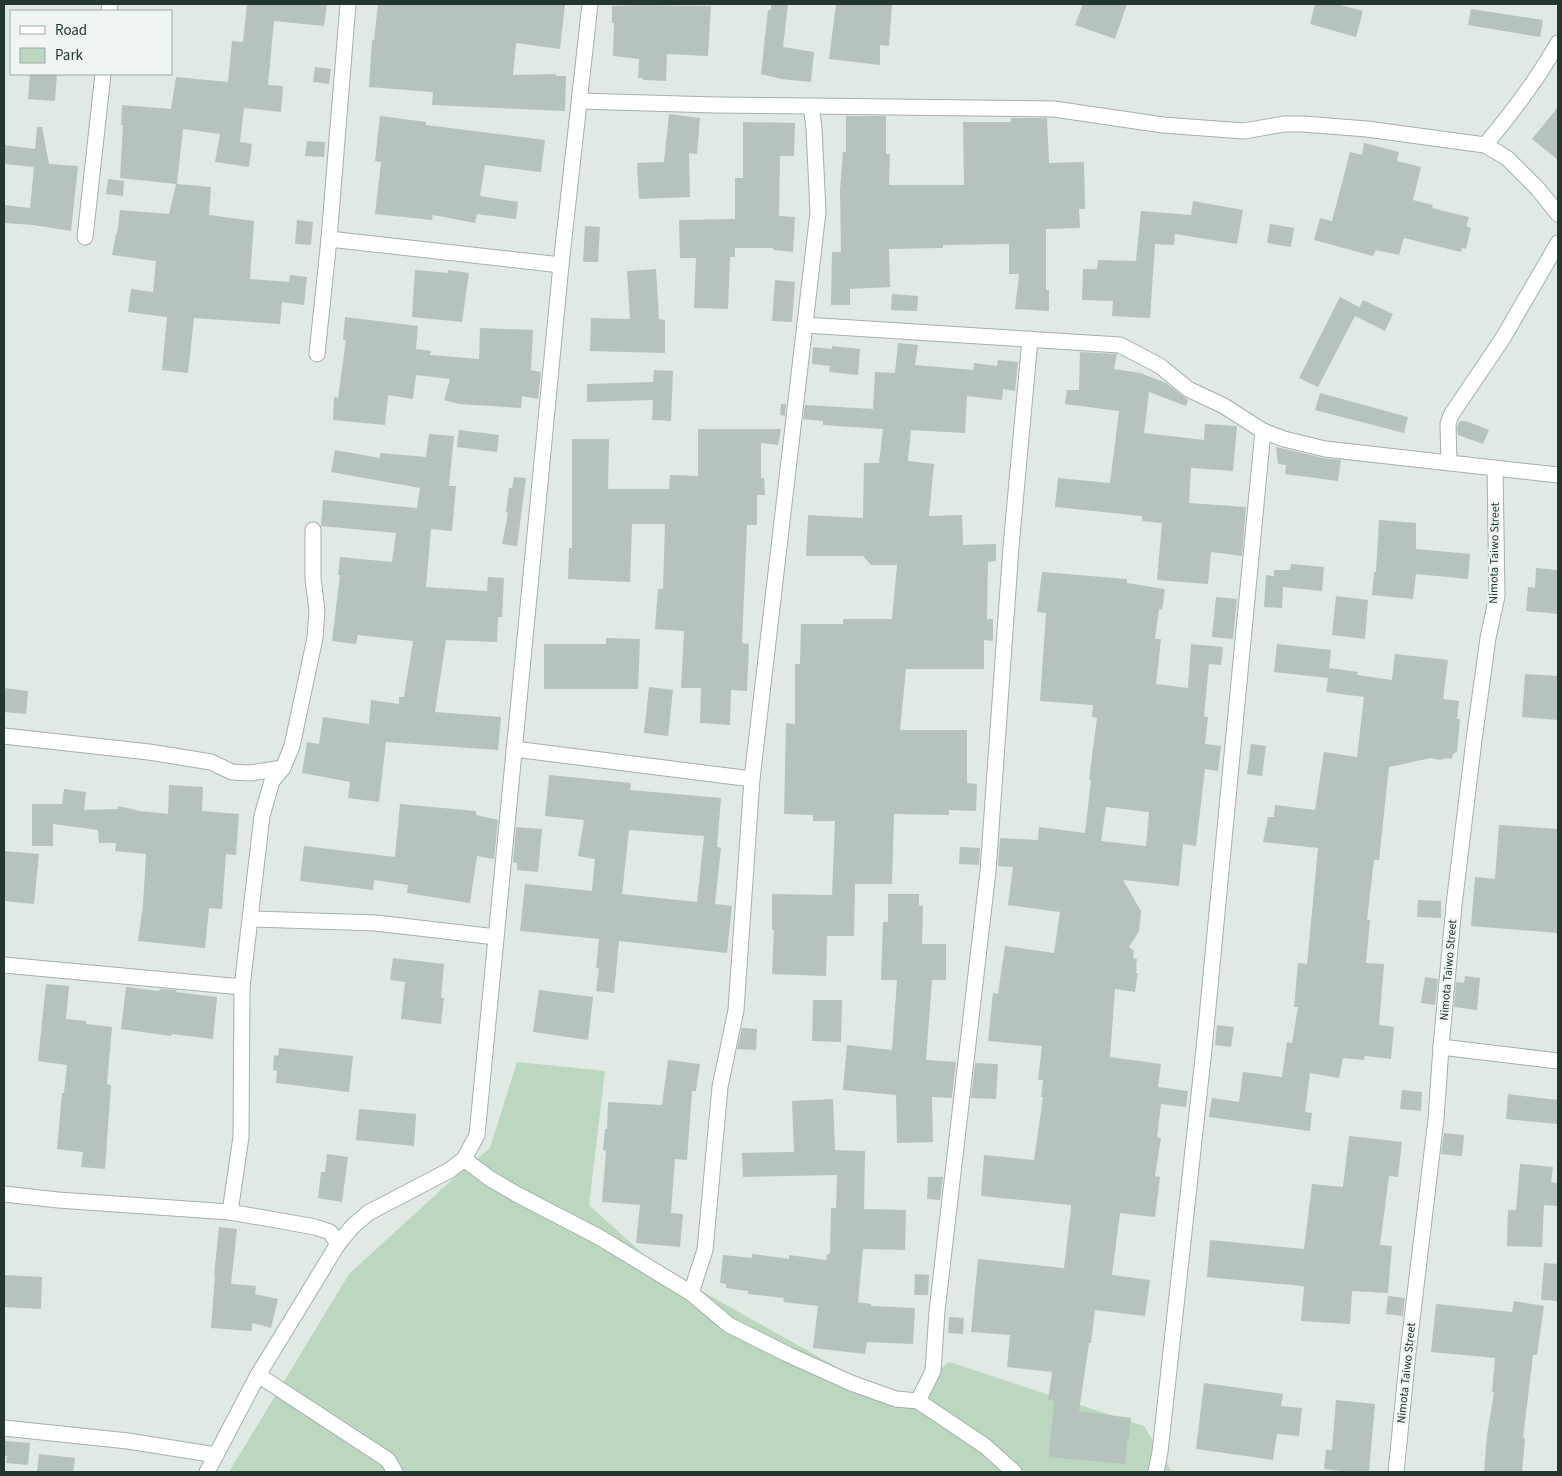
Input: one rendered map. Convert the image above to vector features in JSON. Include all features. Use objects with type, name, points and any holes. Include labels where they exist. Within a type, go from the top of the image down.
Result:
[{"type":"street","points":[[317,354],[329,239],[348,4]]},
{"type":"street","points":[[207,1472],[258,1375],[338,1244],[352,1227],[368,1213],[450,1170],[464,1159],[477,1135],[561,265],[590,4]]},
{"type":"street","points":[[1485,145],[1538,78],[1558,43]]},
{"type":"street","points":[[85,238],[103,75]]},
{"type":"street","points":[[580,101],[715,105],[1054,109],[1163,125],[1244,131],[1284,124],[1367,130],[1485,145],[1507,158],[1538,189],[1558,214]]},
{"type":"street","points":[[690,1293],[705,1250],[720,1087],[736,1010],[752,779],[818,212],[814,128],[811,106]]},
{"type":"street","points":[[329,239],[561,265]]},
{"type":"street","points":[[1449,463],[1448,424],[1451,415],[1503,338],[1558,243]]},
{"type":"street","points":[[805,325],[1120,345],[1160,366],[1188,389],[1224,406],[1263,431],[1284,439],[1325,449],[1558,475]]},
{"type":"street","points":[[918,1401],[933,1371],[937,1311],[988,871],[1011,547],[1030,339]]},
{"type":"street","points":[[1156,1472],[1160,1452],[1205,1040],[1263,431]]},
{"type":"street","name":"Nimota Taiwo Street","points":[[1396,1472],[1436,1119],[1454,905],[1488,638],[1496,596],[1495,468]]},
{"type":"street","points":[[230,1212],[241,1137],[242,987],[262,816],[272,780],[284,768],[292,746],[315,638],[317,610],[313,579],[313,530]]},
{"type":"street","points":[[4,736],[158,753],[211,762],[232,772],[250,773],[284,768]]},
{"type":"street","points":[[514,750],[752,779]]},
{"type":"street","points":[[251,919],[376,923],[496,937]]},
{"type":"street","points":[[4,965],[242,987]]},
{"type":"street","points":[[1441,1047],[1558,1061]]},
{"type":"street","points":[[464,1159],[503,1187],[599,1237],[690,1293],[729,1324],[786,1354],[851,1383],[896,1399],[918,1401],[985,1446],[1014,1472]]},
{"type":"street","points":[[4,1194],[230,1212],[315,1227],[330,1232],[338,1244]]},
{"type":"street","points":[[258,1375],[388,1460],[395,1472]]},
{"type":"street","points":[[4,1428],[128,1441],[216,1455]]},
{"type":"green space","points":[[517,1062],[605,1071],[589,1205],[654,1264],[900,1403],[949,1362],[1144,1426],[1172,1472],[229,1472],[349,1274],[454,1178],[490,1148]]},
{"type":"building","points":[[247,4],[327,4],[324,26],[274,21],[268,85],[283,86],[281,112],[244,108],[240,142],[252,144],[249,167],[215,162],[220,134],[183,129],[177,184],[211,187],[209,215],[254,221],[250,279],[289,282],[290,275],[307,277],[304,305],[282,302],[280,324],[194,318],[188,373],[162,370],[167,317],[128,312],[131,289],[153,292],[156,261],[112,255],[120,210],[169,214],[176,184],[120,178],[123,125],[121,125],[122,105],[171,109],[176,77],[228,82],[232,41],[243,42]]},
{"type":"building","points":[[378,4],[565,5],[560,49],[516,43],[513,75],[556,74],[556,76],[566,76],[565,111],[432,105],[433,92],[369,87],[372,40],[374,40]]},
{"type":"building","points":[[771,4],[788,4],[783,47],[814,52],[811,82],[781,79],[761,74],[768,10],[771,10]]},
{"type":"building","points":[[836,4],[892,4],[889,46],[880,45],[880,65],[829,59]]},
{"type":"building","points":[[1083,4],[1127,4],[1115,39],[1075,25]]},
{"type":"building","points":[[1315,4],[1337,4],[1363,11],[1356,37],[1310,24]]},
{"type":"building","points":[[612,6],[711,6],[708,56],[667,54],[666,81],[638,78],[639,59],[613,56],[614,23],[612,23]]},
{"type":"building","points":[[1471,9],[1543,20],[1540,37],[1468,25]]},
{"type":"building","points":[[315,67],[331,69],[329,84],[313,82]]},
{"type":"building","points":[[30,75],[57,75],[55,101],[28,99]]},
{"type":"building","points":[[1558,107],[1558,160],[1532,139]]},
{"type":"building","points":[[669,114],[700,118],[697,154],[689,153],[690,197],[639,199],[637,163],[664,162]]},
{"type":"building","points":[[380,116],[426,122],[426,125],[545,140],[541,172],[485,165],[480,196],[518,202],[516,219],[477,214],[475,223],[433,215],[432,220],[375,214],[381,162],[375,161]]},
{"type":"building","points":[[846,116],[886,116],[886,154],[890,154],[889,185],[964,185],[963,122],[1011,122],[1011,118],[1047,118],[1049,163],[1084,162],[1085,209],[1079,209],[1080,228],[1046,229],[1046,290],[1049,290],[1049,311],[1015,309],[1019,274],[1009,274],[1009,244],[943,245],[943,248],[889,249],[890,287],[850,289],[850,305],[831,305],[832,252],[841,252],[840,190],[843,152],[846,152]]},
{"type":"building","points":[[743,122],[795,123],[794,156],[780,156],[779,216],[795,217],[793,252],[773,250],[773,248],[735,248],[735,257],[730,257],[728,309],[694,308],[696,258],[680,258],[679,220],[735,219],[735,178],[743,178]]},
{"type":"building","points":[[37,127],[42,127],[49,164],[78,166],[71,231],[4,223],[4,205],[30,208],[34,167],[4,164],[4,145],[35,149]]},
{"type":"building","points":[[307,141],[325,142],[324,157],[305,156]]},
{"type":"building","points":[[1364,143],[1399,152],[1397,161],[1421,167],[1413,200],[1433,205],[1432,208],[1469,217],[1466,226],[1471,228],[1466,249],[1462,248],[1461,252],[1404,238],[1399,255],[1376,250],[1373,256],[1314,240],[1320,218],[1332,221],[1350,152],[1362,155]]},
{"type":"building","points":[[108,179],[124,181],[123,196],[106,194]]},
{"type":"building","points":[[1193,201],[1243,210],[1237,244],[1175,234],[1174,245],[1155,244],[1150,318],[1112,316],[1113,301],[1082,300],[1083,269],[1097,269],[1098,260],[1136,261],[1141,211],[1191,215]]},
{"type":"building","points":[[297,220],[313,222],[311,245],[295,244]]},
{"type":"building","points":[[1270,224],[1294,228],[1291,247],[1267,243]]},
{"type":"building","points":[[585,226],[600,227],[598,262],[583,262]]},
{"type":"building","points":[[656,269],[659,319],[665,320],[665,353],[590,351],[591,318],[630,319],[627,271]]},
{"type":"building","points":[[415,270],[448,273],[448,270],[469,273],[462,322],[412,317]]},
{"type":"building","points":[[775,280],[795,282],[792,322],[772,321]]},
{"type":"building","points":[[892,294],[918,296],[917,311],[891,310]]},
{"type":"building","points":[[1340,297],[1359,307],[1358,310],[1363,300],[1393,314],[1385,331],[1355,316],[1318,387],[1299,378]]},
{"type":"building","points":[[345,317],[418,326],[416,349],[431,351],[430,355],[479,359],[480,328],[533,330],[531,370],[541,372],[538,399],[522,396],[521,408],[459,404],[444,400],[450,379],[416,375],[413,399],[388,395],[385,425],[333,420],[334,397],[338,398],[346,340],[343,340]]},
{"type":"building","points":[[898,343],[918,345],[915,365],[973,370],[974,363],[997,366],[998,360],[1018,362],[1015,391],[1003,389],[1002,400],[967,396],[965,433],[911,430],[908,461],[934,464],[929,516],[962,515],[963,545],[996,544],[996,561],[988,562],[987,619],[993,619],[993,641],[984,640],[984,669],[906,669],[900,730],[967,730],[967,783],[977,784],[976,811],[949,810],[949,815],[894,814],[892,884],[855,884],[854,936],[827,936],[826,976],[772,974],[774,930],[772,930],[772,894],[832,895],[835,821],[813,821],[813,815],[784,814],[786,723],[795,724],[795,664],[800,664],[801,624],[843,624],[843,619],[892,619],[897,565],[871,565],[863,556],[806,556],[808,515],[863,518],[864,463],[879,463],[883,429],[823,425],[823,421],[803,419],[805,405],[873,409],[875,372],[895,373]]},
{"type":"building","points":[[832,346],[860,349],[858,375],[829,372],[830,366],[812,364],[813,347],[832,349]]},
{"type":"building","points":[[1080,352],[1117,354],[1114,369],[1140,373],[1166,383],[1188,400],[1186,406],[1149,392],[1144,433],[1204,440],[1205,424],[1237,426],[1233,471],[1191,468],[1189,503],[1246,507],[1242,556],[1211,552],[1208,584],[1157,580],[1162,523],[1142,521],[1142,516],[1055,507],[1058,478],[1110,483],[1119,411],[1065,404],[1067,390],[1079,390]]},
{"type":"building","points":[[654,370],[673,371],[671,421],[652,420],[653,400],[587,402],[587,384],[653,382]]},
{"type":"building","points":[[1320,393],[1408,417],[1404,433],[1315,410]]},
{"type":"building","points":[[781,404],[786,404],[785,416],[780,415]]},
{"type":"building","points":[[1460,421],[1466,421],[1489,430],[1483,444],[1458,435],[1457,427]]},
{"type":"building","points":[[698,429],[781,429],[778,445],[761,443],[761,478],[764,478],[765,495],[757,495],[757,525],[747,525],[742,643],[749,644],[747,691],[731,690],[730,725],[700,723],[701,688],[681,688],[684,631],[655,629],[658,589],[663,589],[665,524],[632,524],[630,582],[568,579],[569,548],[572,548],[572,439],[609,439],[608,489],[669,489],[670,475],[698,476]]},
{"type":"building","points":[[459,430],[499,435],[497,452],[457,447]]},
{"type":"building","points":[[429,434],[454,436],[449,486],[456,486],[452,531],[431,529],[426,587],[487,591],[488,577],[504,578],[502,617],[498,617],[497,642],[446,640],[435,712],[501,717],[498,750],[386,742],[379,802],[348,798],[350,782],[302,773],[307,742],[319,744],[323,717],[369,724],[371,700],[399,704],[399,697],[404,697],[413,641],[358,635],[356,644],[332,641],[340,575],[338,575],[340,557],[392,562],[396,533],[321,526],[323,500],[417,508],[420,488],[331,472],[335,450],[380,458],[380,453],[426,457]]},
{"type":"building","points":[[1276,447],[1323,458],[1341,460],[1338,481],[1285,474],[1286,465],[1278,464]]},
{"type":"building","points":[[514,477],[526,478],[517,546],[502,544],[508,513],[506,512],[509,488],[512,488]]},
{"type":"building","points":[[1379,520],[1416,523],[1416,549],[1470,554],[1468,579],[1416,574],[1413,599],[1372,595],[1374,572],[1376,572]]},
{"type":"building","points":[[1291,564],[1324,567],[1322,591],[1283,587],[1282,608],[1264,607],[1266,575],[1274,576],[1274,570],[1290,570]]},
{"type":"building","points":[[1536,568],[1558,570],[1558,614],[1526,611],[1528,587],[1535,588]]},
{"type":"building","points":[[1042,572],[1127,579],[1127,583],[1165,589],[1162,610],[1159,609],[1155,639],[1161,639],[1156,684],[1188,688],[1191,644],[1223,647],[1221,665],[1209,664],[1204,716],[1208,717],[1205,744],[1221,746],[1218,771],[1205,769],[1196,846],[1183,844],[1179,886],[1123,880],[1141,911],[1139,931],[1129,947],[1134,951],[1133,958],[1137,959],[1136,973],[1138,973],[1135,992],[1115,989],[1110,1057],[1161,1064],[1158,1087],[1188,1091],[1186,1107],[1161,1104],[1157,1137],[1161,1138],[1155,1176],[1160,1177],[1155,1217],[1120,1213],[1112,1275],[1150,1280],[1145,1316],[1095,1310],[1091,1343],[1089,1343],[1079,1411],[1131,1418],[1125,1464],[1049,1457],[1054,1401],[1048,1400],[1052,1372],[1007,1367],[1010,1335],[971,1332],[978,1259],[1064,1268],[1071,1208],[1071,1205],[981,1196],[984,1155],[1034,1160],[1043,1097],[1041,1097],[1043,1080],[1038,1080],[1042,1046],[988,1041],[993,993],[998,994],[1005,946],[1054,953],[1060,912],[1008,905],[1013,867],[998,866],[1000,838],[1038,840],[1039,827],[1085,833],[1091,780],[1089,779],[1097,718],[1092,717],[1093,705],[1040,701],[1046,613],[1037,612]],"holes":[[[1106,807],[1149,812],[1146,846],[1101,841]]]},
{"type":"building","points":[[1336,596],[1368,600],[1365,639],[1332,635]]},
{"type":"building","points":[[1216,597],[1237,599],[1233,639],[1212,637]]},
{"type":"building","points":[[606,638],[640,639],[638,689],[544,689],[544,644],[606,644]]},
{"type":"building","points":[[1277,644],[1331,650],[1329,672],[1330,668],[1358,672],[1357,675],[1392,680],[1395,654],[1448,660],[1443,699],[1459,701],[1457,719],[1460,719],[1457,752],[1453,754],[1452,759],[1440,760],[1431,758],[1389,767],[1379,860],[1374,860],[1367,920],[1370,920],[1366,963],[1384,964],[1379,1025],[1394,1027],[1391,1059],[1365,1056],[1364,1060],[1343,1058],[1339,1078],[1310,1073],[1305,1112],[1312,1113],[1310,1131],[1209,1117],[1212,1098],[1239,1102],[1243,1072],[1282,1077],[1287,1042],[1292,1043],[1298,1007],[1294,1007],[1298,963],[1307,964],[1318,848],[1263,842],[1268,817],[1274,817],[1275,805],[1315,810],[1324,752],[1357,757],[1364,697],[1326,692],[1328,678],[1274,672]]},
{"type":"building","points":[[1525,674],[1558,676],[1558,720],[1522,717]]},
{"type":"building","points":[[649,687],[673,690],[668,736],[644,733]]},
{"type":"building","points":[[4,688],[28,691],[26,714],[4,712]]},
{"type":"building","points":[[1251,744],[1266,746],[1262,776],[1247,774]]},
{"type":"building","points":[[549,775],[631,783],[630,790],[721,798],[717,847],[721,848],[715,904],[732,906],[727,953],[619,941],[614,993],[596,991],[599,968],[596,968],[599,939],[520,931],[525,884],[592,891],[595,859],[578,856],[584,820],[545,816]],"holes":[[[629,830],[704,836],[697,902],[622,894]]]},
{"type":"building","points":[[169,785],[203,787],[202,811],[239,814],[236,855],[226,854],[222,909],[209,908],[205,948],[138,941],[143,905],[146,854],[115,851],[116,843],[99,843],[98,830],[53,824],[53,846],[32,846],[32,804],[62,804],[64,789],[86,792],[84,810],[118,809],[118,806],[168,814]]},
{"type":"building","points":[[400,804],[476,811],[476,815],[498,820],[494,859],[477,856],[470,903],[407,893],[408,885],[374,880],[373,890],[300,881],[304,846],[395,857]]},
{"type":"building","points":[[1499,825],[1558,829],[1558,933],[1471,926],[1475,877],[1495,879]]},
{"type":"building","points":[[516,827],[542,829],[538,872],[517,870],[517,863],[513,862]]},
{"type":"building","points":[[960,847],[980,848],[979,865],[959,864]]},
{"type":"building","points":[[4,851],[39,854],[34,904],[4,901]]},
{"type":"building","points":[[888,894],[919,894],[919,905],[923,906],[922,944],[946,944],[946,980],[932,980],[926,1060],[956,1062],[952,1097],[932,1097],[933,1142],[897,1143],[896,1095],[843,1090],[847,1045],[892,1050],[897,980],[881,980],[883,922],[888,922]]},
{"type":"building","points":[[1418,900],[1441,901],[1441,918],[1417,917]]},
{"type":"building","points":[[393,958],[444,964],[441,998],[444,998],[441,1024],[401,1019],[405,982],[390,980]]},
{"type":"building","points":[[1465,976],[1480,978],[1477,1010],[1454,1007],[1456,982],[1464,983]]},
{"type":"building","points":[[1425,977],[1438,979],[1435,1005],[1421,1003]]},
{"type":"building","points":[[46,984],[69,986],[66,1019],[112,1027],[107,1084],[111,1085],[105,1169],[81,1167],[83,1152],[57,1149],[62,1093],[64,1093],[67,1065],[38,1061]]},
{"type":"building","points":[[126,987],[158,991],[161,989],[177,990],[176,992],[217,997],[213,1039],[172,1034],[171,1036],[121,1029]]},
{"type":"building","points":[[539,990],[593,997],[588,1040],[533,1032]]},
{"type":"building","points":[[813,1000],[842,1000],[841,1042],[812,1041]]},
{"type":"building","points":[[1217,1025],[1234,1027],[1231,1047],[1215,1045]]},
{"type":"building","points":[[742,1028],[757,1029],[756,1050],[737,1049]]},
{"type":"building","points":[[279,1048],[353,1056],[349,1092],[276,1083],[277,1071],[273,1070],[274,1055],[278,1056]]},
{"type":"building","points":[[668,1060],[700,1064],[696,1091],[692,1091],[687,1160],[675,1159],[671,1213],[683,1214],[680,1247],[636,1243],[640,1205],[602,1202],[606,1151],[603,1150],[605,1129],[607,1129],[608,1102],[662,1105]]},
{"type":"building","points":[[975,1063],[998,1064],[996,1099],[971,1098]]},
{"type":"building","points":[[1402,1090],[1422,1092],[1421,1111],[1400,1109]]},
{"type":"building","points":[[1508,1094],[1558,1100],[1557,1124],[1506,1119]]},
{"type":"building","points":[[833,1099],[835,1150],[865,1151],[864,1209],[906,1210],[905,1250],[863,1249],[858,1302],[871,1304],[871,1306],[915,1308],[913,1344],[867,1342],[865,1354],[813,1348],[818,1306],[783,1302],[784,1298],[748,1294],[748,1291],[726,1288],[726,1284],[720,1283],[723,1255],[752,1258],[752,1254],[789,1259],[789,1255],[826,1260],[827,1254],[830,1254],[831,1208],[836,1208],[837,1175],[743,1177],[742,1153],[794,1152],[792,1101]]},
{"type":"building","points":[[359,1109],[416,1114],[414,1146],[356,1140]]},
{"type":"building","points":[[1444,1133],[1464,1135],[1462,1156],[1441,1154]]},
{"type":"building","points":[[1349,1136],[1402,1142],[1398,1177],[1389,1176],[1380,1245],[1392,1246],[1388,1293],[1352,1291],[1350,1324],[1301,1321],[1304,1287],[1302,1286],[1207,1277],[1210,1240],[1304,1249],[1312,1184],[1343,1187]]},
{"type":"building","points":[[327,1154],[348,1157],[342,1202],[318,1198],[321,1172],[325,1172]]},
{"type":"building","points":[[1520,1164],[1553,1167],[1551,1182],[1558,1183],[1558,1206],[1544,1205],[1542,1247],[1507,1246],[1508,1210],[1516,1210]]},
{"type":"building","points":[[928,1177],[943,1177],[940,1200],[927,1199]]},
{"type":"building","points":[[219,1227],[237,1229],[231,1284],[256,1286],[255,1294],[278,1299],[271,1328],[252,1323],[252,1331],[211,1328]]},
{"type":"building","points":[[1544,1263],[1558,1264],[1558,1301],[1541,1300]]},
{"type":"building","points":[[915,1274],[929,1275],[928,1295],[914,1295]]},
{"type":"building","points":[[4,1275],[42,1277],[41,1309],[4,1307]]},
{"type":"building","points":[[1388,1296],[1405,1298],[1403,1316],[1386,1314]]},
{"type":"building","points":[[1514,1301],[1544,1306],[1537,1355],[1533,1355],[1523,1438],[1525,1438],[1522,1472],[1484,1472],[1487,1435],[1494,1393],[1492,1392],[1495,1358],[1431,1352],[1436,1304],[1512,1312]]},
{"type":"building","points":[[949,1317],[964,1318],[963,1334],[948,1333]]},
{"type":"building","points":[[1204,1383],[1283,1394],[1281,1406],[1302,1408],[1299,1436],[1277,1434],[1273,1460],[1196,1449]]},
{"type":"building","points":[[1336,1400],[1375,1404],[1369,1472],[1324,1469],[1326,1450],[1332,1450]]},
{"type":"building","points":[[4,1441],[30,1443],[28,1465],[6,1463],[7,1456],[4,1456]]},
{"type":"building","points":[[39,1454],[75,1458],[73,1472],[37,1472]]}]
